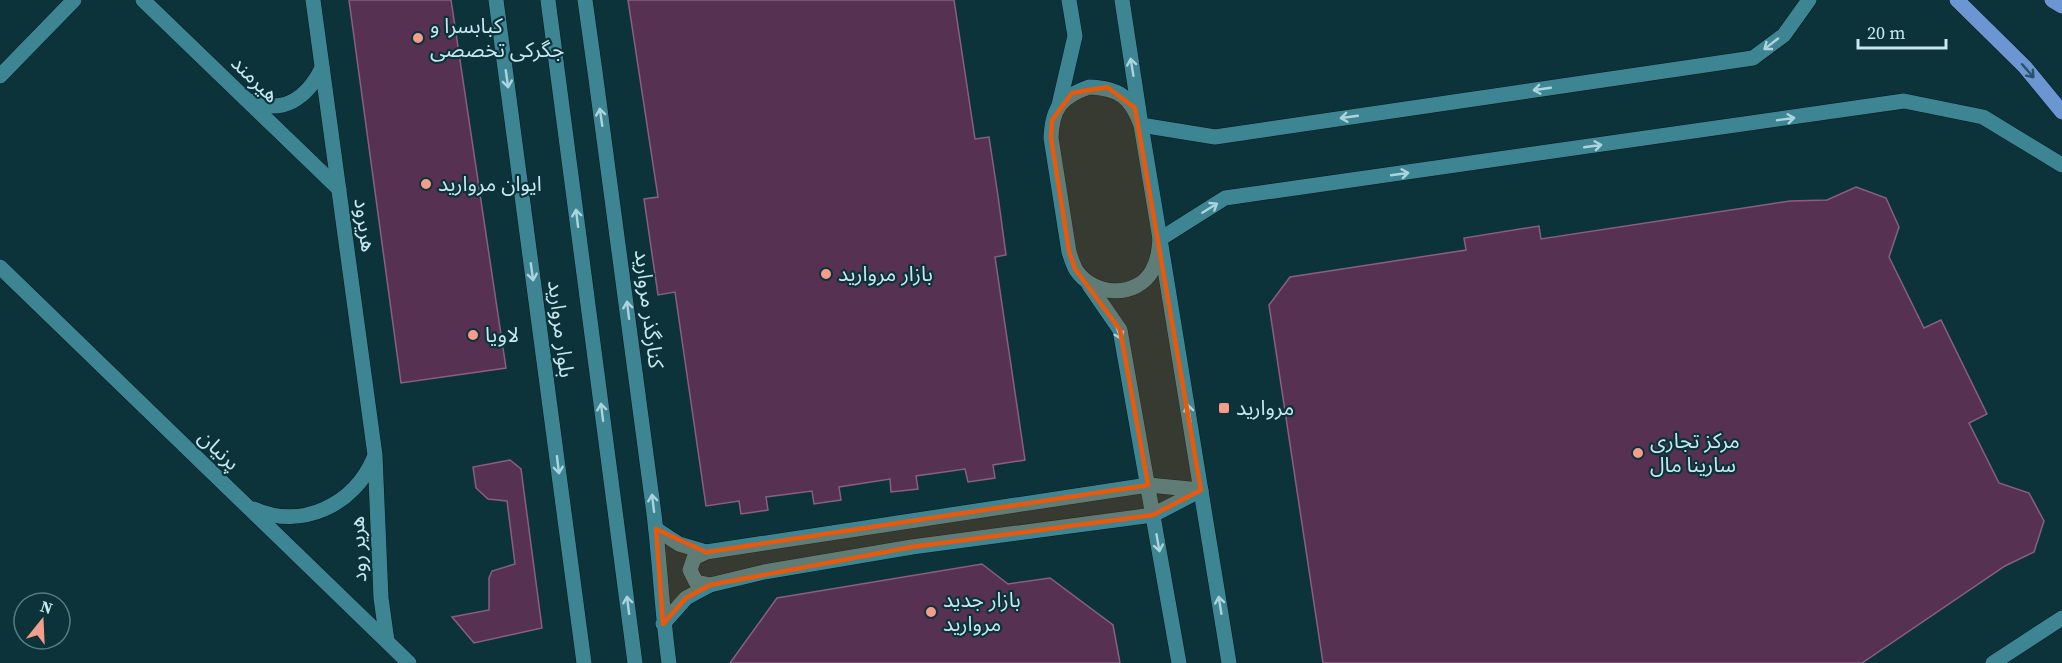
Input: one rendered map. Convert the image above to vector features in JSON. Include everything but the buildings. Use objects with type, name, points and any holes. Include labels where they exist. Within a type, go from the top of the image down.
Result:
[{"type":"main road","points":[[1956,0],[2025,67],[2062,112]]},
{"type":"main road","points":[[2052,0],[2062,6]]},
{"type":"street","points":[[0,76],[74,0]]},
{"type":"street","name":"هیرمند","points":[[143,0],[339,189]]},
{"type":"street","name":"هریرود","points":[[313,0],[375,455]]},
{"type":"street","name":"بلوار مروارید","points":[[496,0],[584,663]]},
{"type":"street","name":"بلوار مروارید","points":[[548,0],[635,663]]},
{"type":"street","name":"کنارگذر مروارید","points":[[585,0],[656,529],[663,624],[669,663]]},
{"type":"street","points":[[1069,0],[1075,36],[1059,105],[1052,120],[1053,149],[1069,252],[1075,269],[1087,282],[1120,330],[1179,663]]},
{"type":"street","points":[[1122,0],[1229,663]]},
{"type":"street","points":[[1141,124],[1215,137],[1753,58],[1784,34],[1809,0]]},
{"type":"street","points":[[247,100],[259,105],[276,106],[294,101],[315,84],[322,68]]},
{"type":"street","points":[[1059,105],[1072,93],[1089,87],[1107,87],[1123,95],[1135,108],[1141,124]]},
{"type":"street","points":[[1160,239],[1225,198],[1904,101],[1983,117],[2062,165]]},
{"type":"street","points":[[1087,282],[1103,290],[1121,291],[1138,285],[1151,273],[1159,256],[1160,239]]},
{"type":"street","name":"پرنیان","points":[[0,267],[409,663]]},
{"type":"street","points":[[248,507],[262,513],[282,517],[321,512],[340,502],[356,488],[369,470],[375,455]]},
{"type":"street","name":"هریر رود","points":[[375,455],[381,598],[387,641]]},
{"type":"street","points":[[710,585],[696,582],[690,570],[693,558],[706,552],[1148,485],[1201,490]]},
{"type":"street","points":[[663,624],[686,598],[710,585],[764,572],[890,550],[1153,515],[1201,490]]},
{"type":"street","points":[[656,529],[679,544],[706,552]]},
{"type":"street","points":[[1993,663],[2062,618]]},
{"type":"highlighted area","points":[[1107,87],[1135,108],[1201,490],[1153,515],[912,547],[710,585],[686,598],[663,624],[656,529],[706,552],[1148,485],[1120,330],[1075,269],[1069,252],[1051,138],[1052,120],[1072,93]]},
{"type":"place","name":"کبابسرا و جگرکی تخصصی","points":[[418,38]]},
{"type":"place","name":"ایوان مروارید","points":[[426,184]]},
{"type":"place","name":"بازار مروارید","points":[[826,274]]},
{"type":"place","name":"لاویا","points":[[473,335]]},
{"type":"place","name":"مروارید","points":[[1224,408]]},
{"type":"place","name":"مرکز تجاری سارینا مال","points":[[1638,453]]},
{"type":"place","name":"بازار جدید مروارید","points":[[931,612]]}]
